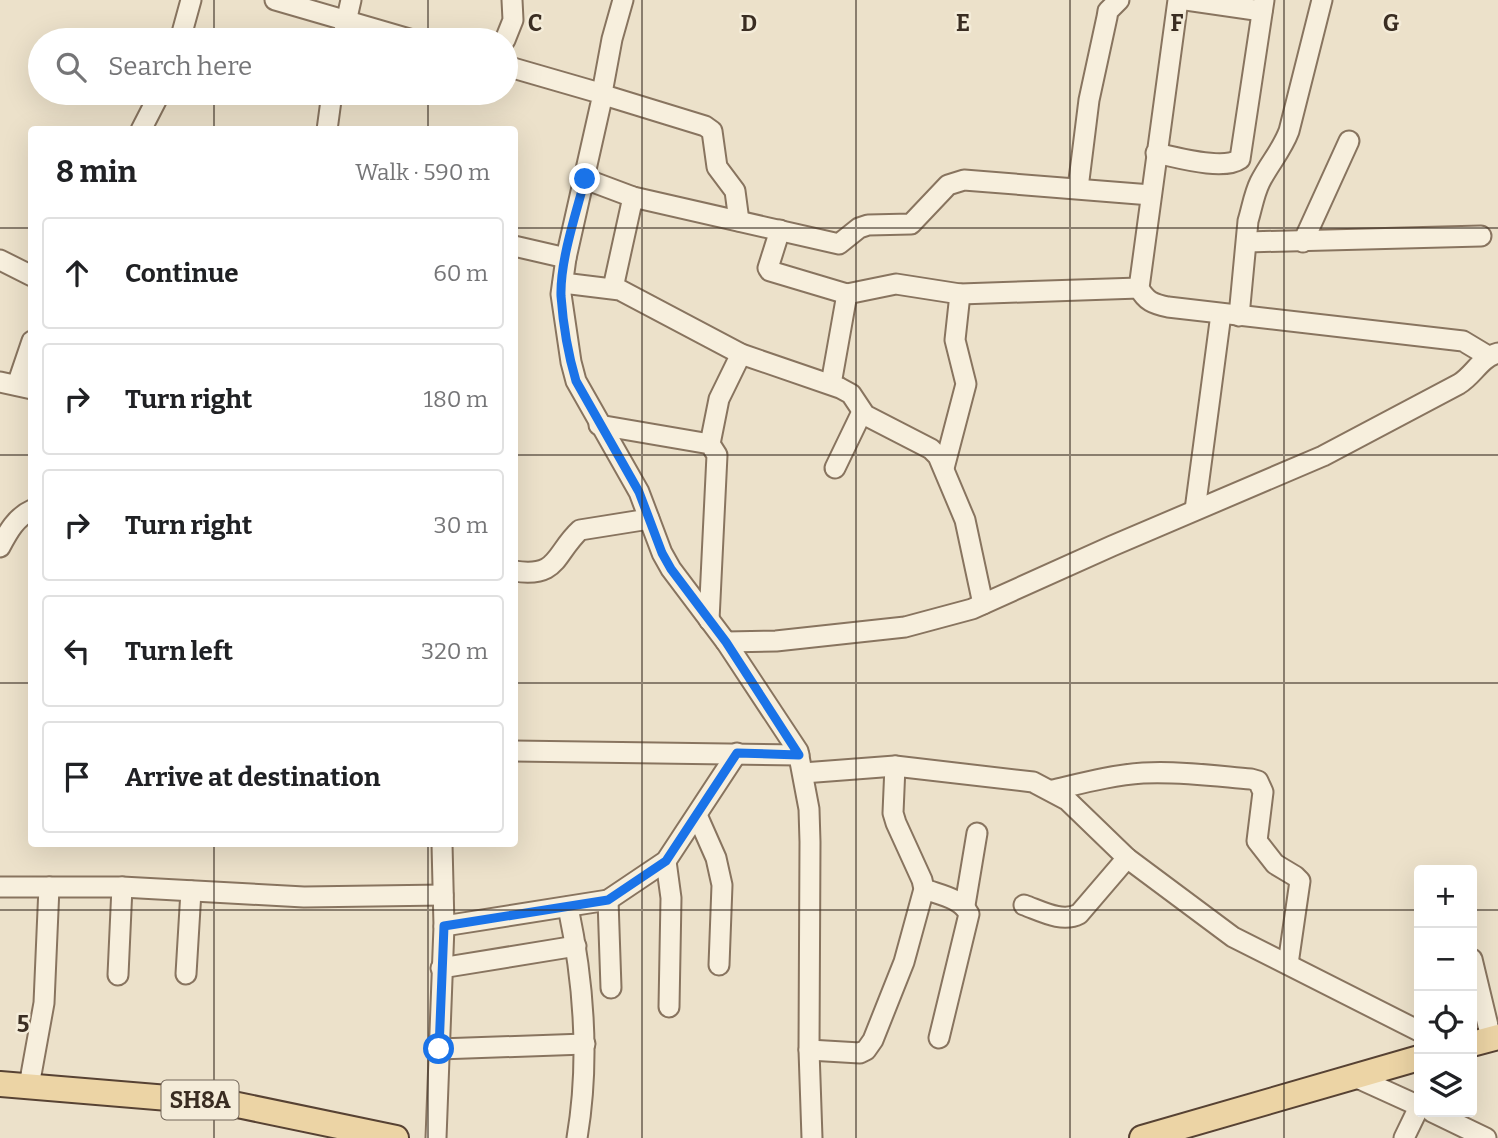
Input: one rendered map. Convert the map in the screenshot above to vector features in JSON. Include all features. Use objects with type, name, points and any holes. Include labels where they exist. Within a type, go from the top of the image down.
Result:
[{"type":"main road","points":[[1142,1138],[1414,1059]]},
{"type":"main road","name":"SH8A","points":[[0,1084],[228,1103],[396,1138]]},
{"type":"street","points":[[183,28],[191,0]]},
{"type":"street","points":[[275,0],[337,28]]},
{"type":"street","points":[[345,28],[351,0]]},
{"type":"street","points":[[510,28],[513,20],[512,0]]},
{"type":"street","points":[[623,0],[612,39],[603,94],[562,283],[561,294],[571,362],[579,388],[639,492],[662,553],[671,569],[728,646],[800,760],[809,809],[809,1050],[812,1138]]},
{"type":"street","points":[[728,646],[905,627],[972,609],[1323,456],[1468,379],[1493,355],[1463,341],[1230,315],[1149,301],[1139,288],[1178,0]]},
{"type":"street","points":[[1156,153],[1222,164],[1234,164],[1240,159],[1263,6],[1186,0]]},
{"type":"street","points":[[1195,510],[1230,315],[1247,242],[1248,221],[1260,182],[1283,146],[1289,131],[1322,0]]},
{"type":"street","points":[[1077,188],[1094,74],[1108,11],[1116,1]]},
{"type":"street","points":[[518,69],[705,126],[712,131],[717,167],[735,191],[739,221]]},
{"type":"street","points":[[143,126],[154,105]]},
{"type":"street","points":[[328,126],[330,105]]},
{"type":"street","points":[[1303,242],[1349,141]]},
{"type":"street","points":[[585,179],[632,197],[839,244],[859,228],[868,225],[911,225],[948,186],[964,180],[1151,195]]},
{"type":"street","points":[[612,288],[632,197]]},
{"type":"street","points":[[780,230],[768,268],[770,271],[847,294],[896,284],[960,294],[1139,288]]},
{"type":"street","points":[[1247,242],[1481,236]]},
{"type":"street","points":[[518,247],[566,258]]},
{"type":"street","points":[[0,260],[28,274]]},
{"type":"street","points":[[562,283],[612,288],[627,293],[741,354],[831,384],[850,394],[862,412],[930,449],[938,456],[944,468],[965,520],[983,604]]},
{"type":"street","points":[[831,384],[847,294]]},
{"type":"street","points":[[944,468],[966,384],[954,340],[960,294]]},
{"type":"street","points":[[16,385],[28,352]]},
{"type":"street","points":[[709,444],[719,399],[741,354]]},
{"type":"street","points":[[835,468],[862,412]]},
{"type":"street","points":[[599,425],[709,444],[717,455],[709,620]]},
{"type":"street","points":[[0,547],[10,529],[28,512]]},
{"type":"street","points":[[518,571],[531,573],[553,564],[580,530],[649,519]]},
{"type":"street","points":[[518,751],[737,753],[895,766],[1033,782],[1053,790],[1067,800],[1126,858],[1233,937],[1414,1028]]},
{"type":"street","points":[[444,926],[608,900],[666,861],[737,753]]},
{"type":"street","points":[[809,1050],[860,1053],[866,1050],[873,1040],[899,978],[924,889],[893,813],[895,766]]},
{"type":"street","points":[[1053,790],[1110,777],[1143,773],[1173,772],[1258,781],[1262,792],[1258,841],[1275,864],[1300,881],[1288,964]]},
{"type":"street","points":[[697,815],[720,872],[722,885],[719,965]]},
{"type":"street","points":[[939,1038],[970,919],[965,905],[977,834]]},
{"type":"street","points":[[436,1138],[444,926],[442,847]]},
{"type":"street","points":[[1024,905],[1071,918],[1079,914],[1126,858]]},
{"type":"street","points":[[666,861],[671,898],[670,1007]]},
{"type":"street","points":[[0,887],[122,887],[304,897],[443,895]]},
{"type":"street","points":[[29,1086],[44,1003],[49,887]]},
{"type":"street","points":[[118,975],[122,887]]},
{"type":"street","points":[[924,889],[965,905]]},
{"type":"street","points":[[186,974],[191,891]]},
{"type":"street","points":[[608,900],[611,988]]},
{"type":"street","points":[[568,907],[576,946],[585,1044],[586,1071],[578,1138]]},
{"type":"street","points":[[441,968],[576,946]]},
{"type":"street","points":[[1477,987],[1487,1040]]},
{"type":"street","points":[[439,1049],[585,1044]]},
{"type":"street","points":[[1353,1076],[1414,1105]]},
{"type":"street","points":[[1404,1138],[1414,1117]]},
{"type":"street","points":[[1442,1117],[1486,1138]]},
{"type":"route","points":[[439,1049],[444,926],[608,900],[666,861],[737,753],[799,755],[726,642],[671,569],[662,553],[639,492],[576,381],[561,294],[566,258],[585,179]]}]
